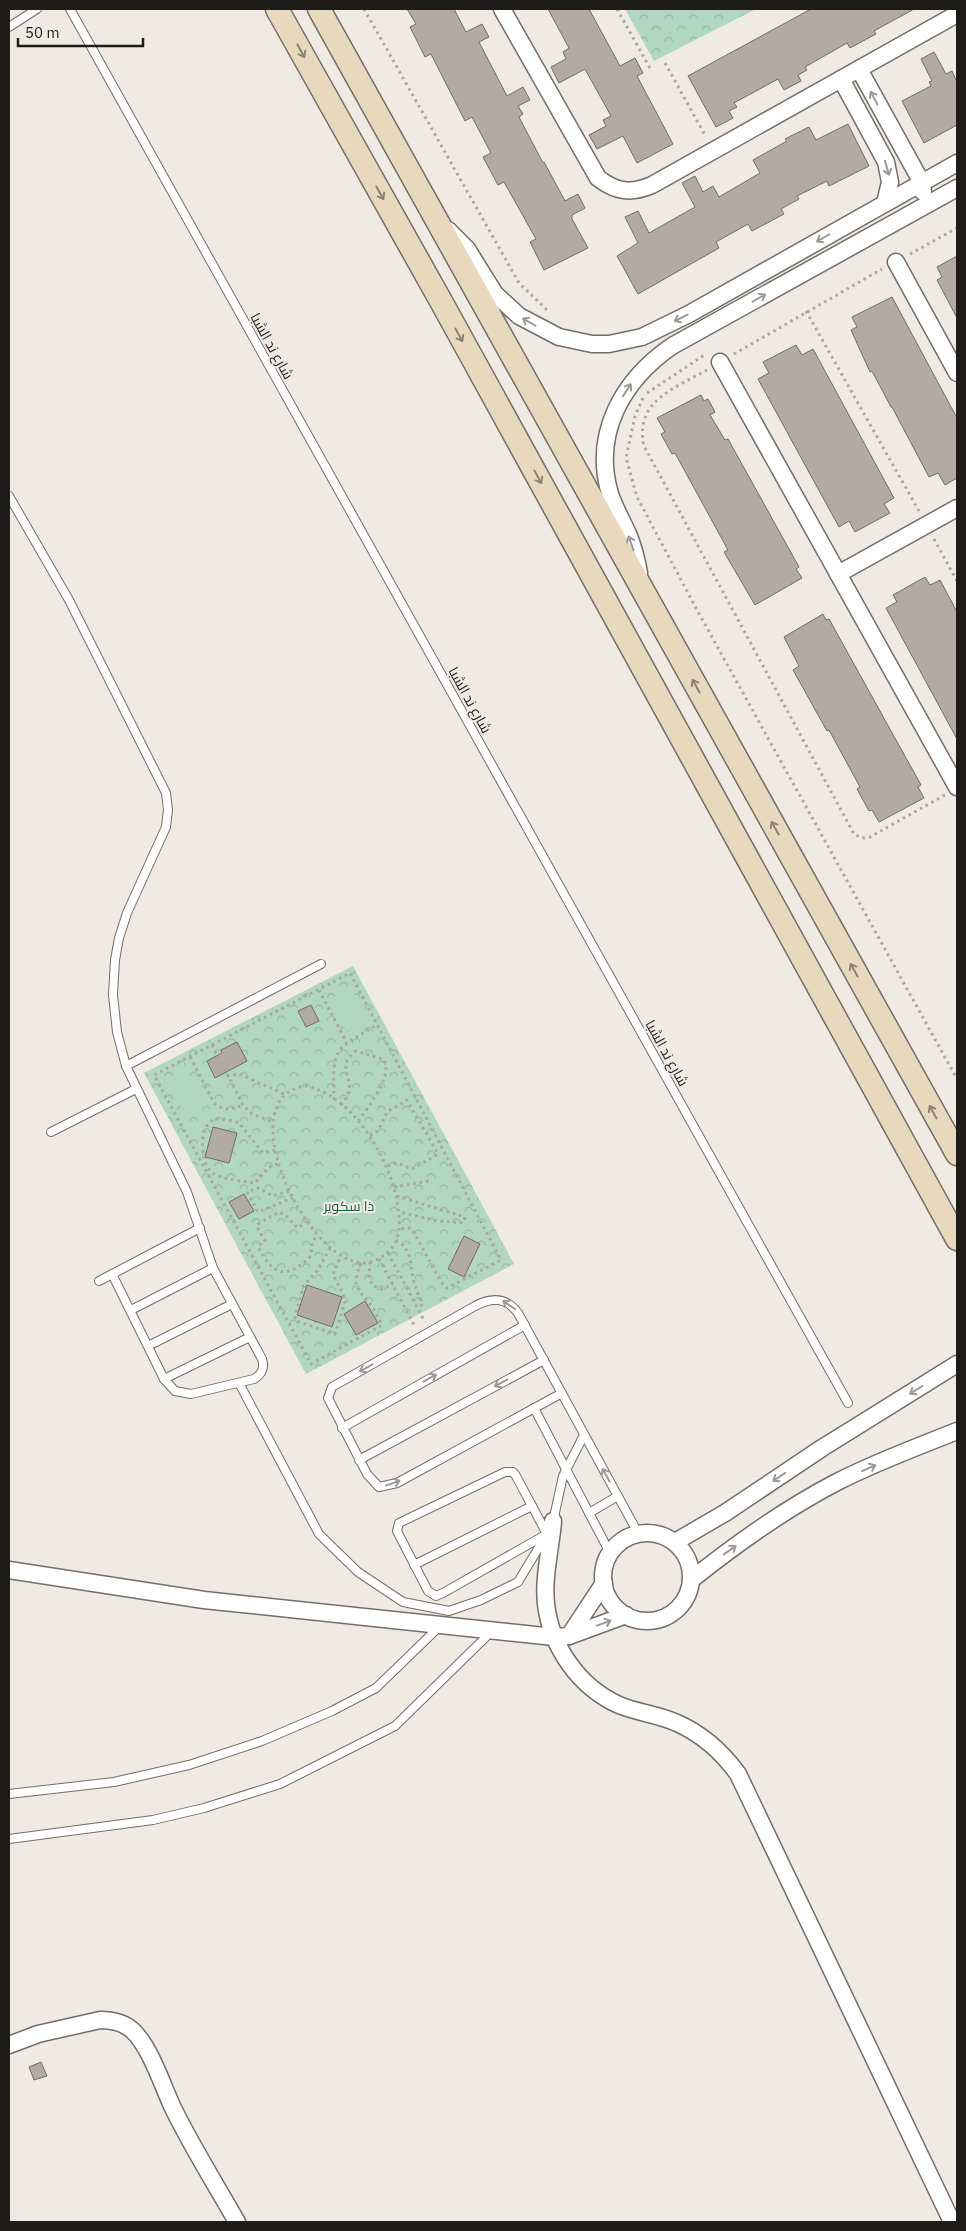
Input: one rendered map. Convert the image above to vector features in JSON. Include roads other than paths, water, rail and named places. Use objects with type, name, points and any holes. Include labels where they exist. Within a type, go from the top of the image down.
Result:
[{"type":"main road","points":[[277,9],[442,303],[957,1240]]},
{"type":"main road","points":[[319,9],[957,1154]]},
{"type":"street","points":[[502,9],[598,178],[610,187],[624,192],[639,191],[957,14]]},
{"type":"street","points":[[838,253],[840,245],[845,239],[921,195],[924,189],[859,69]]},
{"type":"street","points":[[841,79],[886,162],[890,182],[885,202]]},
{"type":"street","points":[[440,224],[460,241],[496,294],[519,316],[559,337],[575,342],[609,344],[642,337],[689,314],[957,163]]},
{"type":"street","points":[[642,590],[633,546],[611,496],[607,482],[606,461],[608,436],[619,403],[636,377],[659,355],[957,188]]},
{"type":"street","points":[[896,262],[957,373]]},
{"type":"street","points":[[720,362],[838,574],[953,790]]},
{"type":"street","points":[[838,574],[957,508]]},
{"type":"street","points":[[675,1542],[725,1513],[858,1425],[957,1364]]},
{"type":"street","points":[[691,1580],[738,1544],[819,1492],[957,1431]]},
{"type":"street","points":[[550,1527],[545,1586],[548,1617],[562,1637],[572,1668],[593,1689],[619,1704],[662,1717],[692,1730],[717,1750],[738,1774],[952,2222]]},
{"type":"street","points":[[638,1533],[658,1534],[675,1542],[689,1561],[691,1580],[687,1596],[682,1605],[666,1617],[646,1621],[626,1615],[611,1602],[604,1583],[606,1562],[610,1553],[622,1540],[638,1533]]},
{"type":"street","points":[[9,1570],[204,1600],[440,1626],[562,1637],[626,1615]]},
{"type":"street","points":[[562,1637],[604,1583]]},
{"type":"street","points":[[9,2045],[30,2038],[42,2038],[100,2028],[118,2030],[134,2046],[172,2107],[238,2222]]},
{"type":"lane","points":[[9,28],[37,9]]},
{"type":"lane","name":"شارع ند الشبا","points":[[70,9],[848,1403]]},
{"type":"lane","points":[[9,496],[69,600],[158,774],[166,794],[168,810],[166,827],[127,913],[115,960],[114,1014],[126,1066],[187,1192],[213,1268],[262,1359],[263,1369],[254,1380],[186,1394],[171,1388],[164,1379],[112,1274]]},
{"type":"lane","points":[[126,1066],[321,964]]},
{"type":"lane","points":[[51,1132],[136,1089]]},
{"type":"lane","points":[[99,1281],[200,1228]]},
{"type":"lane","points":[[131,1310],[213,1268]]},
{"type":"lane","points":[[562,1393],[388,1486],[379,1487],[372,1482],[342,1428],[328,1398],[332,1387],[480,1303],[495,1299],[504,1300],[512,1305],[525,1325],[562,1393],[584,1435],[638,1533]]},
{"type":"lane","points":[[148,1346],[232,1304]]},
{"type":"lane","points":[[342,1428],[525,1325]]},
{"type":"lane","points":[[164,1379],[250,1337]]},
{"type":"lane","points":[[360,1460],[544,1360]]},
{"type":"lane","points":[[239,1383],[319,1534],[358,1572],[403,1602],[449,1611],[481,1600],[518,1582],[550,1527],[566,1469],[584,1435]]},
{"type":"lane","points":[[534,1408],[610,1553]]},
{"type":"lane","points":[[509,1471],[516,1476],[532,1506],[550,1527],[440,1595],[432,1594],[428,1591],[397,1531],[398,1523],[403,1520],[509,1471]]},
{"type":"lane","points":[[589,1513],[618,1496]]},
{"type":"lane","points":[[414,1565],[532,1506]]},
{"type":"lane","points":[[9,1794],[114,1782],[189,1765],[262,1741],[332,1711],[376,1688],[440,1626]]},
{"type":"lane","points":[[9,1839],[153,1820],[204,1808],[280,1784],[395,1726],[491,1631]]},
{"type":"park label","name":"ذا سكوير","points":[[349,1206]]}]
